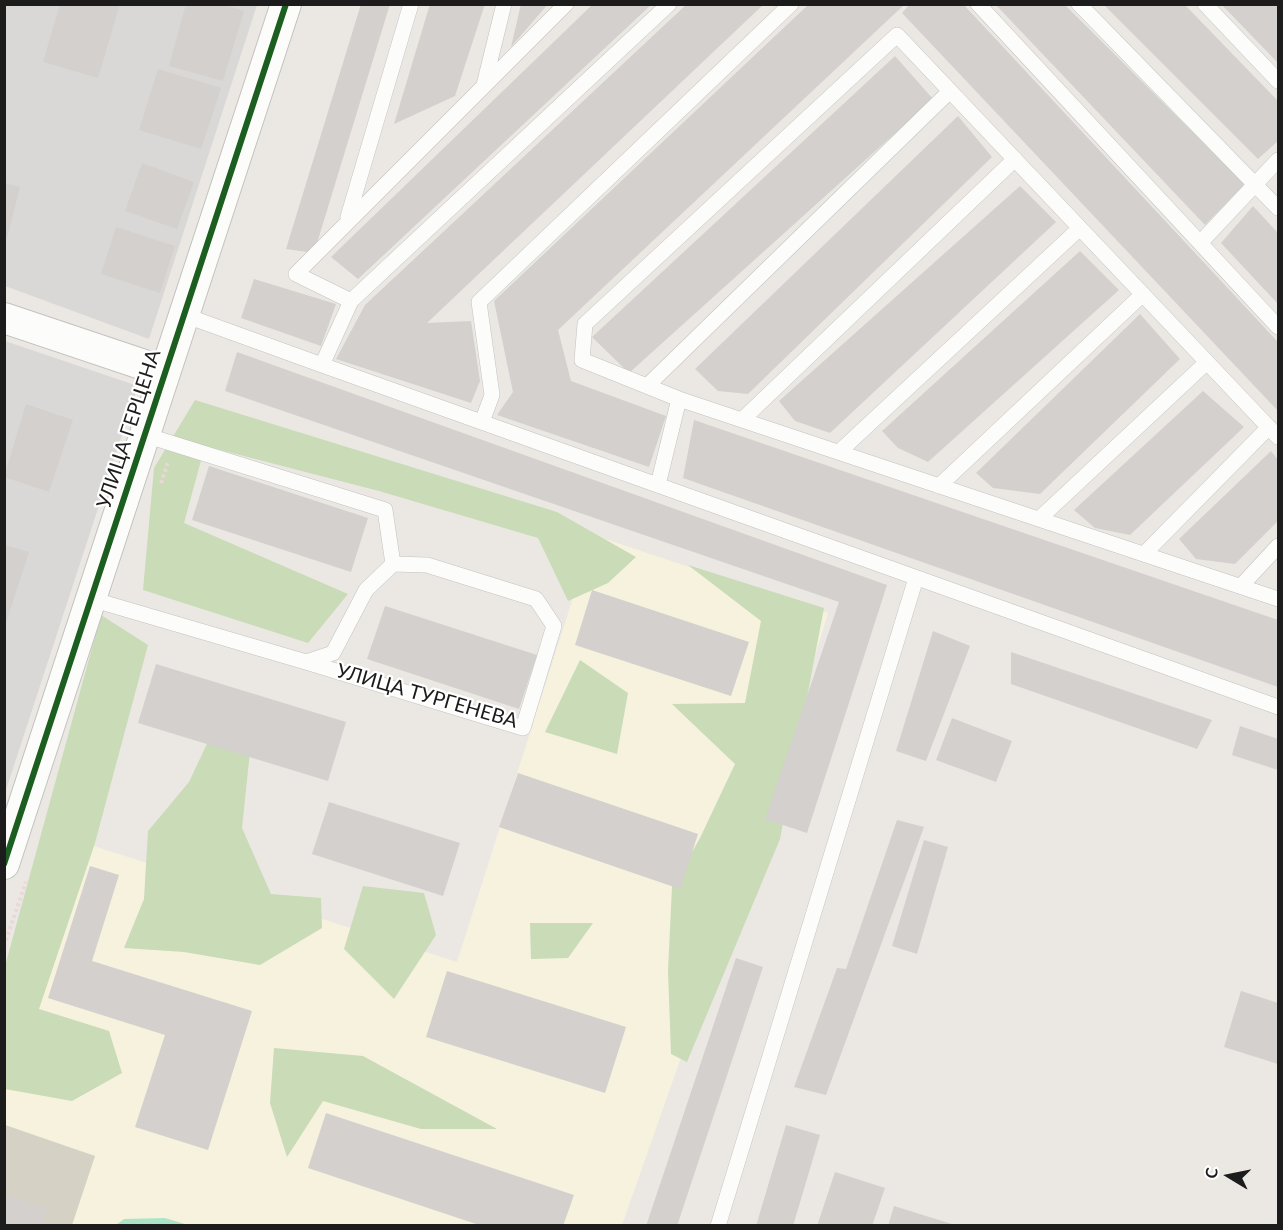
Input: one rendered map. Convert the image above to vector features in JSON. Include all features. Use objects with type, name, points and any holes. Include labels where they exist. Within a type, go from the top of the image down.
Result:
[{"type":"street","name":"УЛИЦА ГЕРЦЕНА","points":[[4,864],[286,4]]},
{"type":"street","points":[[4,318],[165,372]]},
{"type":"lane","points":[[347,221],[411,4]]},
{"type":"lane","points":[[484,85],[504,4]]},
{"type":"lane","points":[[351,301],[296,274],[566,4]]},
{"type":"lane","points":[[322,365],[351,301],[669,4]]},
{"type":"lane","points":[[482,422],[492,395],[480,302],[792,4]]},
{"type":"lane","points":[[978,4],[1278,327]]},
{"type":"lane","points":[[1079,4],[1278,208]]},
{"type":"lane","points":[[1204,4],[1278,81]]},
{"type":"lane","points":[[1144,554],[1274,432],[897,35],[585,324],[582,360],[679,399],[1278,599]]},
{"type":"lane","points":[[647,386],[950,91]]},
{"type":"lane","points":[[742,420],[1015,159]]},
{"type":"lane","points":[[1200,243],[1278,160]]},
{"type":"lane","points":[[839,452],[1080,228]]},
{"type":"lane","points":[[939,486],[1143,294]]},
{"type":"lane","points":[[184,315],[1278,707]]},
{"type":"lane","points":[[1039,519],[1207,362]]},
{"type":"lane","points":[[658,485],[679,399]]},
{"type":"lane","points":[[145,435],[385,510],[393,564]]},
{"type":"lane","points":[[1241,586],[1278,546]]},
{"type":"lane","name":"УЛИЦА ТУРГЕНЕВА","points":[[91,599],[523,728],[554,626],[536,598],[428,565],[393,564],[366,590],[333,653],[306,662]]},
{"type":"lane","points":[[718,1226],[916,578]]},
{"type":"shaded area","points":[[4,5],[257,5],[149,339],[5,286]]},
{"type":"shaded area","points":[[5,341],[138,386],[5,793]]},
{"type":"shaded area","points":[[593,535],[828,613],[765,819],[622,1225],[72,1225],[95,1156],[5,1125],[5,972],[53,833],[457,962]]},
{"type":"shaded area","points":[[5,1125],[95,1156],[72,1225],[5,1226]]},
{"type":"green space","points":[[195,400],[557,512],[636,557],[608,583],[568,601],[538,538],[379,491],[205,446],[184,523],[348,594],[308,643],[143,590],[154,468]]},
{"type":"green space","points":[[688,565],[824,608],[780,839],[687,1062],[671,1054],[668,971],[672,887],[700,838],[735,764],[672,704],[745,703],[761,621]]},
{"type":"green space","points":[[101,615],[148,645],[95,843],[39,1009],[109,1031],[122,1073],[72,1101],[5,1089],[5,966]]},
{"type":"green space","points":[[580,660],[628,693],[617,754],[545,732]]},
{"type":"green space","points":[[228,699],[255,704],[242,828],[271,894],[321,898],[322,928],[260,965],[184,952],[124,948],[144,899],[148,831],[189,782]]},
{"type":"green space","points":[[363,886],[424,893],[436,935],[394,999],[344,949]]},
{"type":"green space","points":[[530,923],[593,923],[568,958],[531,959]]},
{"type":"green space","points":[[274,1048],[363,1056],[497,1129],[421,1129],[323,1101],[287,1157],[270,1103]]},
{"type":"green space","points":[[165,1218],[188,1225],[116,1225],[124,1219]]},
{"type":"building","points":[[60,4],[120,4],[98,78],[43,62]]},
{"type":"building","points":[[186,4],[222,4],[244,11],[223,81],[169,66]]},
{"type":"building","points":[[361,4],[390,4],[314,253],[286,249]]},
{"type":"building","points":[[430,4],[485,4],[455,96],[394,124]]},
{"type":"building","points":[[521,4],[548,4],[511,47]]},
{"type":"building","points":[[593,4],[652,4],[358,279],[331,257]]},
{"type":"building","points":[[687,4],[764,4],[427,323],[471,321],[480,381],[471,403],[336,359],[365,305]]},
{"type":"building","points":[[809,4],[905,4],[558,330],[571,381],[666,416],[649,467],[497,415],[513,392],[494,301]]},
{"type":"building","points":[[910,4],[963,4],[1278,342],[1278,411],[902,13]]},
{"type":"building","points":[[995,4],[1064,4],[1245,184],[1205,225]]},
{"type":"building","points":[[1221,4],[1278,4],[1278,63]]},
{"type":"building","points":[[1104,5],[1185,5],[1278,101],[1278,141],[1258,159]]},
{"type":"building","points":[[895,56],[933,99],[629,373],[592,337]]},
{"type":"building","points":[[158,69],[221,88],[201,149],[139,130]]},
{"type":"building","points":[[958,116],[992,157],[748,394],[718,391],[695,369]]},
{"type":"building","points":[[142,163],[194,182],[177,229],[125,211]]},
{"type":"building","points":[[4,183],[20,187],[7,238],[4,237]]},
{"type":"building","points":[[1020,186],[1056,222],[830,433],[795,421],[779,401]]},
{"type":"building","points":[[1253,206],[1278,233],[1278,304],[1221,243]]},
{"type":"building","points":[[116,227],[175,246],[160,293],[101,274]]},
{"type":"building","points":[[1080,251],[1119,290],[928,462],[898,448],[882,431]]},
{"type":"building","points":[[254,279],[336,304],[321,346],[241,318]]},
{"type":"building","points":[[1140,314],[1180,359],[1040,494],[993,488],[976,473]]},
{"type":"building","points":[[237,352],[887,585],[807,833],[765,819],[839,602],[225,391]]},
{"type":"building","points":[[1203,391],[1244,427],[1130,535],[1095,528],[1074,510]]},
{"type":"building","points":[[26,404],[73,420],[49,492],[4,477]]},
{"type":"building","points":[[694,420],[1278,620],[1278,687],[683,478]]},
{"type":"building","points":[[1271,451],[1278,460],[1278,521],[1235,564],[1196,559],[1179,539]]},
{"type":"building","points":[[209,466],[368,518],[351,572],[192,520]]},
{"type":"building","points":[[5,545],[29,552],[5,626]]},
{"type":"building","points":[[592,590],[749,642],[731,696],[575,645]]},
{"type":"building","points":[[385,606],[537,655],[519,709],[367,659]]},
{"type":"building","points":[[933,631],[970,646],[926,761],[896,751]]},
{"type":"building","points":[[1011,652],[1212,720],[1197,749],[1011,684]]},
{"type":"building","points":[[156,664],[346,722],[328,781],[138,723]]},
{"type":"building","points":[[952,718],[1012,741],[996,782],[936,760]]},
{"type":"building","points":[[1240,726],[1278,739],[1278,770],[1232,755]]},
{"type":"building","points":[[518,773],[698,834],[680,889],[499,827]]},
{"type":"building","points":[[329,802],[460,843],[443,896],[312,854]]},
{"type":"building","points":[[897,820],[924,827],[826,1095],[794,1087],[837,968],[846,969]]},
{"type":"building","points":[[924,840],[948,847],[917,954],[892,946]]},
{"type":"building","points":[[90,866],[119,875],[92,961],[252,1011],[208,1150],[135,1127],[165,1035],[48,998]]},
{"type":"building","points":[[736,958],[763,967],[677,1226],[646,1226]]},
{"type":"building","points":[[447,971],[626,1027],[605,1093],[426,1037]]},
{"type":"building","points":[[1241,991],[1278,1003],[1278,1064],[1224,1047]]},
{"type":"building","points":[[326,1113],[574,1195],[563,1226],[482,1226],[308,1168]]},
{"type":"building","points":[[786,1125],[820,1135],[793,1226],[756,1226]]},
{"type":"building","points":[[835,1172],[885,1188],[872,1226],[817,1226]]},
{"type":"building","points":[[4,1194],[47,1208],[41,1226],[4,1226]]},
{"type":"building","points":[[894,1206],[955,1225],[955,1226],[888,1226]]},
{"type":"cycle path","points":[[4,864],[286,4]]}]
